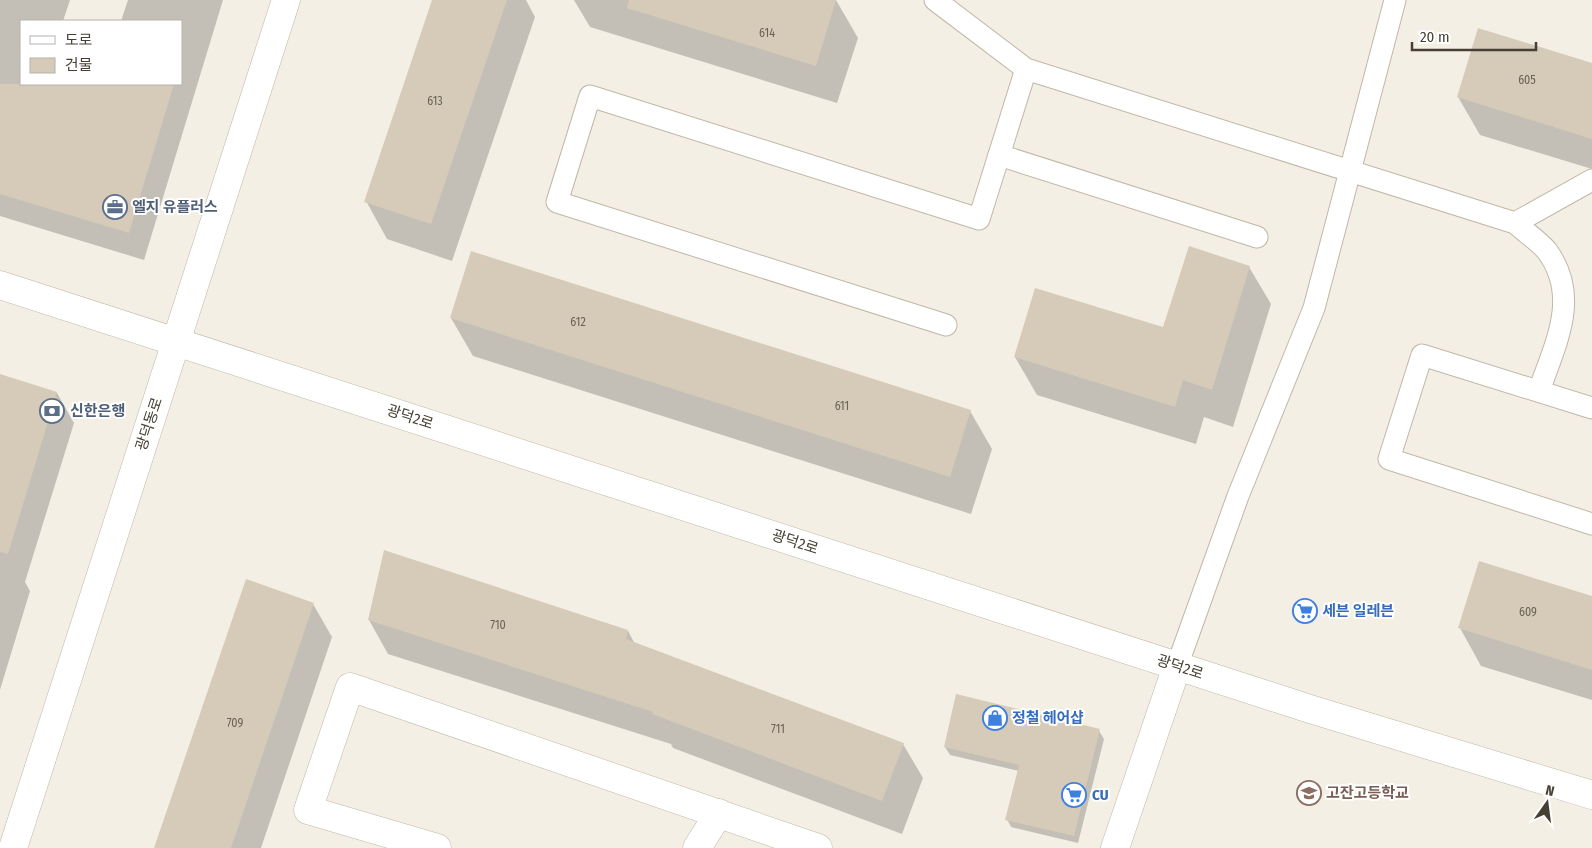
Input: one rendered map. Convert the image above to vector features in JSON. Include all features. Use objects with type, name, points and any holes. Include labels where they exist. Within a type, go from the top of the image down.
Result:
[{"type":"street","name":"광덕동로","points":[[13,848],[286,0]]},
{"type":"street","name":"광덕2로","points":[[0,285],[1177,666],[1592,795]]},
{"type":"street","points":[[1115,848],[1177,666]]},
{"type":"street","points":[[437,848],[308,810],[350,687],[818,848]]},
{"type":"street","points":[[697,848],[719,813]]},
{"type":"lane","points":[[936,0],[1026,70],[1515,223],[1547,251],[1563,283],[1564,314],[1539,392]]},
{"type":"lane","points":[[1177,666],[1238,496],[1314,308],[1395,0]]},
{"type":"lane","points":[[946,325],[557,202],[590,96],[980,220],[1026,70]]},
{"type":"lane","points":[[1000,155],[1257,237]]},
{"type":"lane","points":[[1515,223],[1592,180]]},
{"type":"lane","points":[[1592,408],[1422,354],[1389,459],[1592,524]]},
{"type":"building","points":[[432,0],[507,0],[431,224],[364,202]]},
{"type":"building","points":[[629,0],[836,0],[816,66],[627,8]]},
{"type":"building","points":[[1478,28],[1592,63],[1592,139],[1457,97]]},
{"type":"building","points":[[0,84],[174,85],[129,233],[0,194]]},
{"type":"building","points":[[1189,246],[1250,266],[1212,390],[1183,380],[1175,407],[1014,357],[1035,288],[1163,327]]},
{"type":"building","points":[[471,251],[971,410],[950,477],[450,318]]},
{"type":"building","points":[[0,374],[57,392],[8,554],[0,552]]},
{"type":"building","points":[[384,550],[628,630],[626,639],[904,743],[882,801],[652,714],[653,712],[368,620]]},
{"type":"building","points":[[1479,561],[1592,596],[1592,670],[1458,628]]},
{"type":"building","points":[[246,579],[314,603],[231,848],[154,848]]},
{"type":"building","points":[[956,694],[1100,729],[1074,836],[1005,820],[1019,765],[944,747]]},
{"type":"place","name":"엘지 유플러스","points":[[115,207]]},
{"type":"place","name":"신한은행","points":[[52,411]]},
{"type":"place","name":"세븐 일레븐","points":[[1305,611]]},
{"type":"place","name":"정철 헤어샵","points":[[995,718]]},
{"type":"place","name":"고잔고등학교","points":[[1309,793]]},
{"type":"place","name":"CU","points":[[1074,795]]}]
